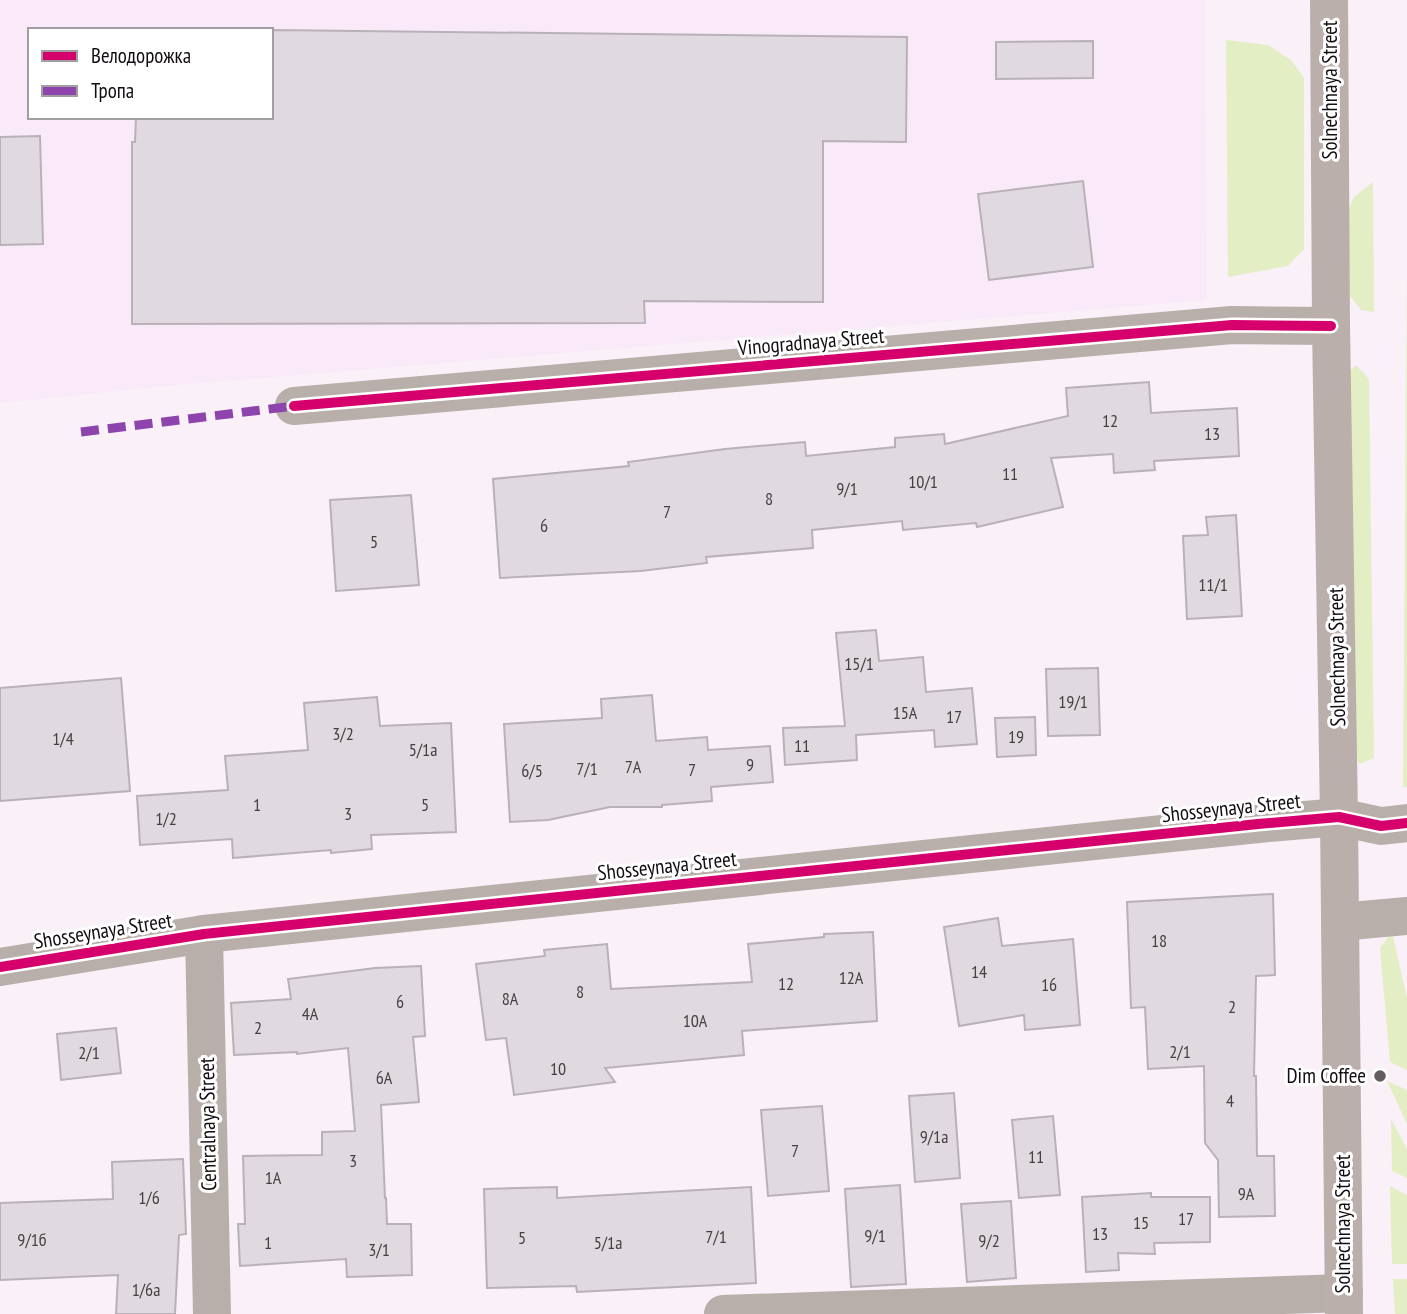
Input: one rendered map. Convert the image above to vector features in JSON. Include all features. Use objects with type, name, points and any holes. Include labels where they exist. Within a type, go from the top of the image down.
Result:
[{"type":"main road","name":"Solnechnaya Street","points":[[1329,0],[1344,1304]]},
{"type":"street","name":"Vinogradnaya Street","points":[[295,406],[1232,325],[1331,326]]},
{"type":"street","name":"Shosseynaya Street","points":[[0,967],[205,934],[1339,817],[1381,826],[1407,823]]},
{"type":"street","points":[[1340,922],[1407,916]]},
{"type":"street","name":"Centralnaya Street","points":[[205,934],[212,1314]]},
{"type":"street","points":[[723,1314],[1344,1304]]},
{"type":"shaded area","points":[[0,0],[1205,0],[1207,300],[175,385],[0,403]]},
{"type":"green space","points":[[1226,40],[1268,45],[1291,60],[1304,78],[1304,249],[1288,266],[1228,277]]},
{"type":"green space","points":[[1373,182],[1374,312],[1361,310],[1350,296],[1348,210],[1354,197]]},
{"type":"green space","points":[[1407,271],[1407,787],[1403,787]]},
{"type":"green space","points":[[1356,365],[1369,379],[1374,758],[1360,764],[1351,752],[1346,375]]},
{"type":"green space","points":[[1392,932],[1407,998],[1407,1070],[1390,1062],[1380,948]]},
{"type":"green space","points":[[1387,1081],[1407,1090],[1407,1124]]},
{"type":"green space","points":[[1391,1119],[1407,1149],[1407,1178],[1392,1171]]},
{"type":"green space","points":[[1390,1186],[1407,1195],[1407,1264],[1392,1264]]},
{"type":"green space","points":[[1393,1279],[1407,1279],[1407,1314],[1395,1314]]},
{"type":"building","points":[[273,30],[907,37],[906,142],[823,141],[823,302],[644,301],[645,323],[132,324],[132,142],[135,142],[136,119],[273,119]]},
{"type":"building","points":[[1093,41],[1093,78],[996,79],[996,42]]},
{"type":"building","points":[[40,136],[43,244],[0,245],[0,137]]},
{"type":"building","points":[[1083,181],[1093,267],[989,280],[978,194]]},
{"type":"building","points":[[1149,382],[1151,413],[1237,408],[1239,456],[1154,461],[1155,470],[1114,473],[1113,454],[1051,458],[1063,507],[977,527],[976,523],[903,530],[902,521],[812,530],[813,548],[706,557],[707,563],[641,571],[500,578],[493,479],[629,466],[628,462],[805,442],[806,456],[895,447],[895,438],[944,434],[945,444],[1068,416],[1066,388]]},
{"type":"building","points":[[411,495],[419,585],[336,591],[330,500]]},
{"type":"building","points":[[1236,515],[1242,616],[1187,619],[1183,536],[1208,535],[1206,517]]},
{"type":"building","points":[[876,630],[879,661],[923,657],[926,692],[972,688],[977,744],[935,747],[934,730],[856,735],[857,760],[785,765],[783,728],[845,726],[836,633]]},
{"type":"building","points":[[1098,668],[1100,735],[1048,736],[1046,669]]},
{"type":"building","points":[[121,678],[130,791],[0,801],[0,688]]},
{"type":"building","points":[[652,695],[656,741],[707,737],[708,750],[770,746],[773,782],[711,787],[712,801],[662,807],[610,807],[548,820],[510,822],[504,724],[602,718],[601,699]]},
{"type":"building","points":[[377,697],[380,726],[451,723],[456,832],[371,835],[372,849],[233,858],[232,839],[140,845],[137,796],[228,790],[225,756],[308,750],[304,703]]},
{"type":"building","points":[[1035,717],[1036,755],[997,757],[995,718]]},
{"type":"building","points":[[1273,894],[1275,975],[1256,976],[1254,1076],[1257,1156],[1274,1156],[1275,1216],[1219,1217],[1218,1160],[1205,1143],[1204,1066],[1148,1069],[1145,1007],[1131,1008],[1127,902]]},
{"type":"building","points":[[998,918],[1002,946],[1073,939],[1080,1025],[1025,1030],[1024,1015],[959,1026],[944,927]]},
{"type":"building","points":[[873,932],[877,1021],[742,1031],[744,1055],[605,1068],[615,1082],[514,1095],[506,1038],[486,1040],[476,964],[545,956],[544,950],[607,944],[611,989],[752,982],[748,944],[824,937],[824,934]]},
{"type":"building","points":[[421,966],[425,1036],[413,1037],[419,1102],[381,1105],[387,1224],[411,1224],[412,1275],[347,1277],[346,1259],[240,1266],[238,1224],[245,1224],[243,1156],[322,1155],[322,1132],[355,1131],[348,1048],[297,1054],[234,1055],[231,1003],[291,999],[288,979],[375,968]]},
{"type":"building","points":[[116,1028],[121,1073],[61,1080],[57,1034]]},
{"type":"building","points":[[954,1093],[960,1178],[915,1182],[909,1096]]},
{"type":"building","points":[[822,1106],[829,1191],[768,1196],[761,1110]]},
{"type":"building","points":[[1053,1116],[1060,1195],[1019,1198],[1012,1120]]},
{"type":"building","points":[[183,1159],[186,1234],[179,1235],[175,1314],[116,1314],[118,1275],[0,1280],[0,1203],[113,1199],[112,1162]]},
{"type":"building","points":[[900,1185],[906,1284],[851,1287],[845,1189]]},
{"type":"building","points":[[557,1187],[557,1198],[751,1187],[756,1283],[577,1292],[576,1286],[487,1288],[484,1189]]},
{"type":"building","points":[[1151,1193],[1151,1197],[1210,1197],[1210,1242],[1154,1243],[1155,1254],[1118,1253],[1119,1270],[1086,1272],[1082,1197]]},
{"type":"building","points":[[1011,1201],[1016,1278],[967,1282],[961,1204]]},
{"type":"marked path","points":[[81,432],[294,406]]},
{"type":"cycle path","points":[[294,406],[1232,325],[1331,326]]},
{"type":"cycle path","points":[[0,967],[204,934],[1258,824],[1339,817],[1381,826],[1407,823]]},
{"type":"place","name":"Dim Coffee","points":[[1380,1076]]}]
